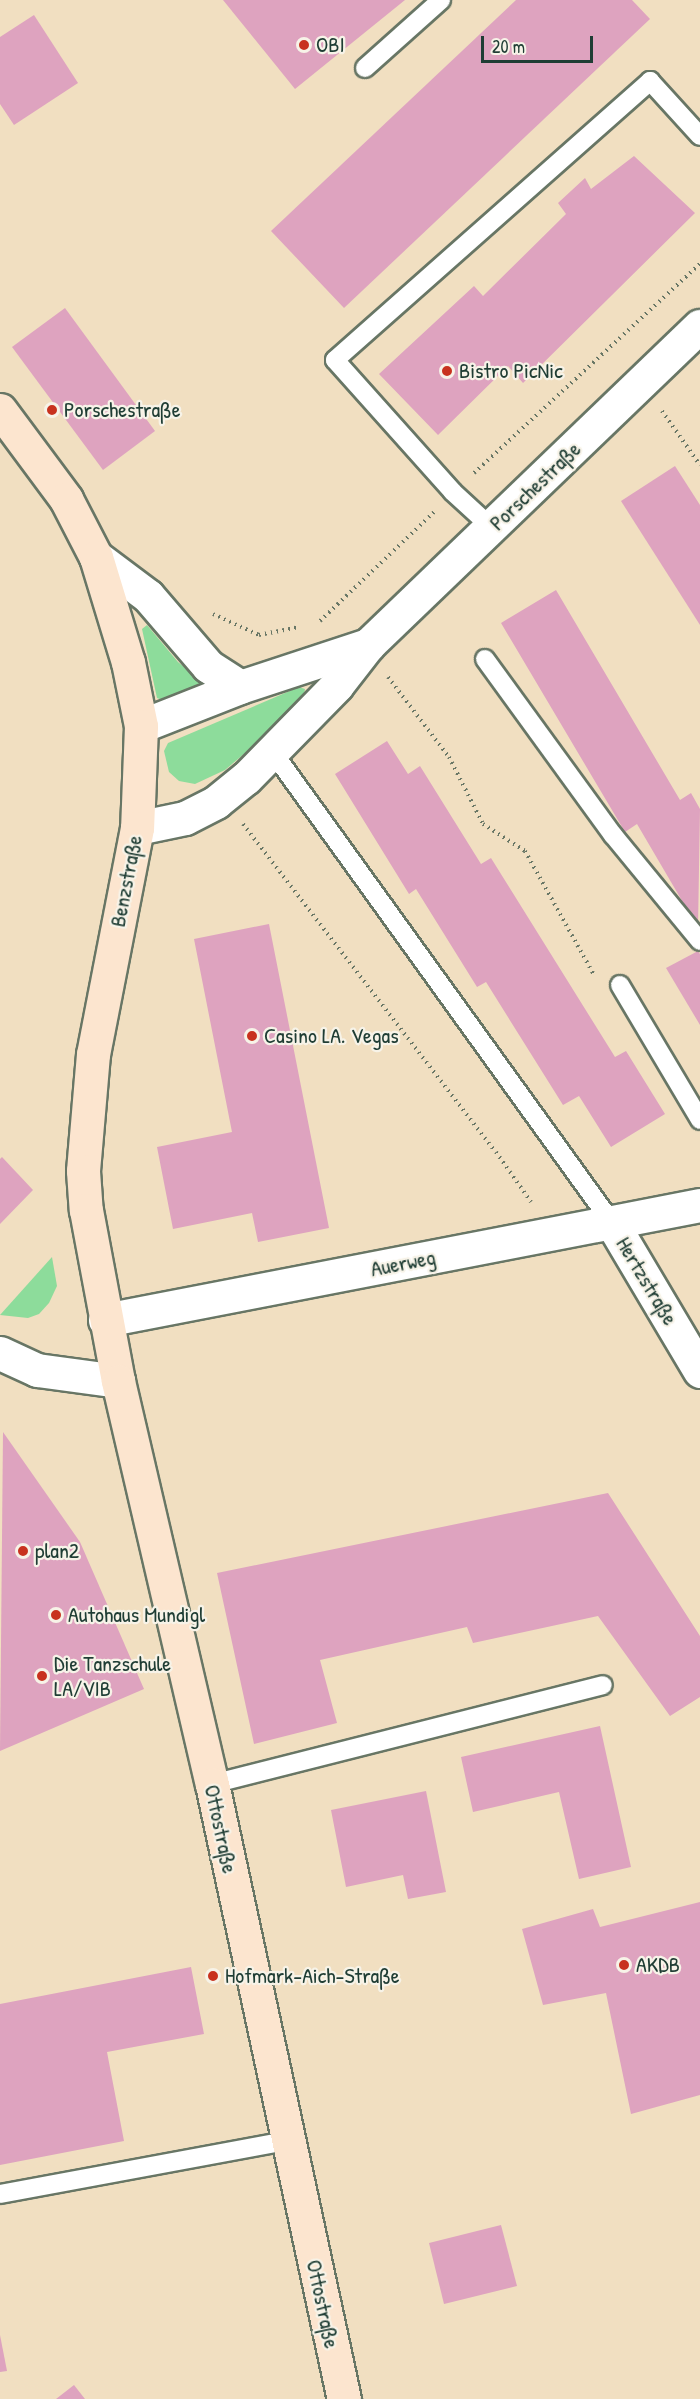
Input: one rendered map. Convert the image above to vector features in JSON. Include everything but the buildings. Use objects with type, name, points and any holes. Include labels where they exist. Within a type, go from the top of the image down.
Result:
[{"type":"street","name":"Porschestraße","points":[[137,828],[185,818],[222,797],[273,751],[337,685],[368,645],[643,383],[698,334]]},
{"type":"street","name":"Benzstraße","points":[[0,410],[66,499],[96,557],[128,662],[141,726],[137,828],[93,1054],[85,1132],[86,1210],[118,1381]]},
{"type":"street","points":[[96,557],[148,596],[208,666],[240,687]]},
{"type":"street","name":"Porschestraße","points":[[141,726],[240,687],[368,645]]},
{"type":"street","name":"Auerweg","points":[[105,1320],[700,1205]]},
{"type":"street","name":"Hertzstraße","points":[[612,1222],[700,1371]]},
{"type":"street","points":[[0,1353],[37,1370],[118,1381]]},
{"type":"street","name":"Ottostraße","points":[[118,1381],[212,1784],[344,2399]]},
{"type":"lane","points":[[365,68],[441,0]]},
{"type":"lane","points":[[491,527],[453,492],[335,360],[650,81],[700,136]]},
{"type":"lane","points":[[485,659],[613,835],[700,941]]},
{"type":"lane","points":[[273,751],[612,1222]]},
{"type":"lane","points":[[620,985],[700,1120]]},
{"type":"lane","points":[[212,1784],[603,1685]]},
{"type":"lane","points":[[0,2194],[290,2140]]},
{"type":"path","points":[[643,383],[700,465]]},
{"type":"path","points":[[368,645],[449,757],[483,824],[525,851],[593,975],[620,985]]},
{"type":"path","points":[[222,797],[496,1152],[553,1234]]},
{"type":"green space","points":[[147,625],[178,662],[200,680],[201,685],[165,701],[157,698],[142,629]]},
{"type":"green space","points":[[299,687],[305,689],[304,695],[277,726],[225,770],[195,784],[179,781],[169,772],[164,751],[168,743]]},
{"type":"green space","points":[[52,1257],[57,1286],[49,1303],[39,1314],[28,1318],[0,1315]]},
{"type":"place","name":"OBI","points":[[304,45]]},
{"type":"place","name":"Bistro PicNic","points":[[447,371]]},
{"type":"place","name":"Porschestraße","points":[[52,410]]},
{"type":"place","name":"Casino LA. Vegas","points":[[252,1036]]},
{"type":"place","name":"plan2","points":[[23,1551]]},
{"type":"place","name":"Autohaus Mundigl","points":[[56,1615]]},
{"type":"place","name":"Die Tanzschule LA/VIB","points":[[42,1676]]},
{"type":"place","name":"AKDB","points":[[624,1965]]},
{"type":"place","name":"Hofmark-Aich-Straße","points":[[213,1976]]}]
